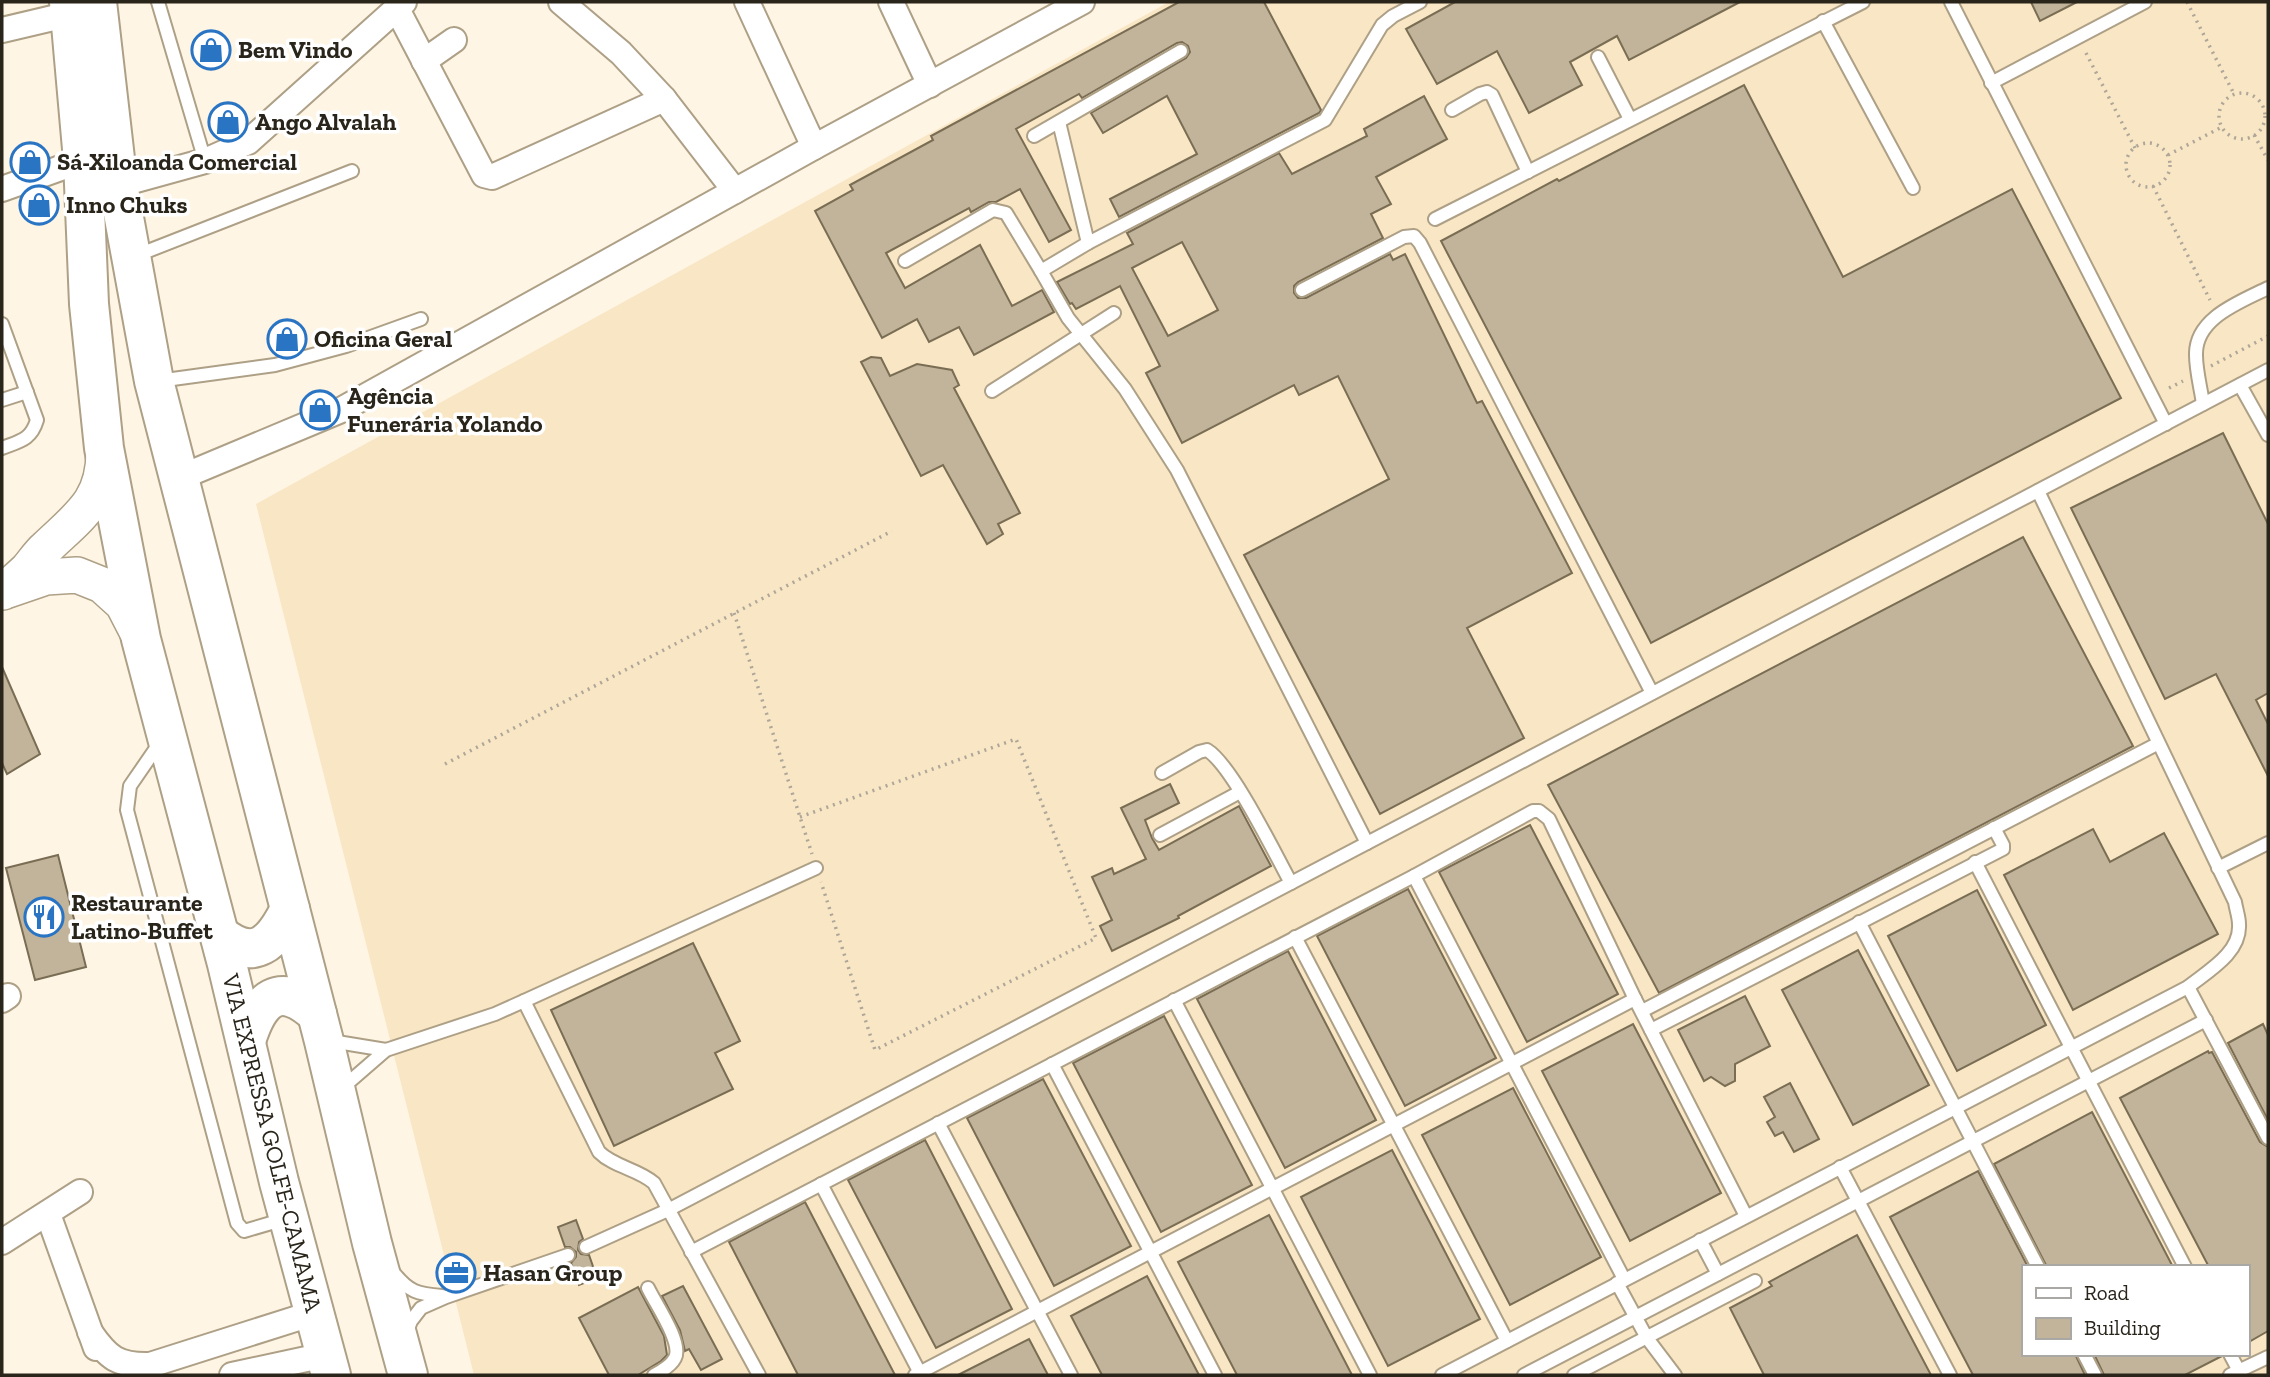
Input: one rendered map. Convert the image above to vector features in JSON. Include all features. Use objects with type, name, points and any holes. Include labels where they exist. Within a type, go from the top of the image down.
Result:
[{"type":"highway","name":"VIA EXPRESSA GOLFE-CAMAMA","points":[[79,6],[89,304],[104,447],[141,639],[220,935],[328,1365]]},
{"type":"highway","points":[[79,6],[118,185],[154,381],[321,1027],[372,1243],[406,1369]]},
{"type":"highway","points":[[220,935],[238,947],[252,948],[271,938],[290,909]]},
{"type":"highway","points":[[246,1041],[258,1013],[274,998],[292,996],[321,1027]]},
{"type":"street","points":[[561,2],[621,53],[664,99],[735,191]]},
{"type":"street","points":[[747,2],[814,147]]},
{"type":"street","points":[[891,2],[930,85]]},
{"type":"street","points":[[179,478],[339,411],[1080,2]]},
{"type":"street","points":[[118,185],[205,161],[248,142],[401,5],[424,61],[484,175],[488,177],[664,99]]},
{"type":"street","points":[[2,30],[79,6]]},
{"type":"street","points":[[424,61],[454,40]]},
{"type":"street","points":[[2,189],[83,160]]},
{"type":"street","points":[[2,592],[91,504],[104,466],[104,447]]},
{"type":"street","points":[[2,592],[46,577],[77,575],[102,585],[123,604],[141,639]]},
{"type":"street","points":[[2,1242],[80,1192]]},
{"type":"street","points":[[48,1214],[106,1375]]},
{"type":"street","points":[[90,1332],[101,1348],[116,1361],[133,1366],[150,1365],[314,1313]]},
{"type":"street","points":[[232,1375],[328,1365]]},
{"type":"lane","points":[[158,2],[205,161]]},
{"type":"lane","points":[[1041,271],[1088,243],[1325,120],[1382,25],[1420,2]]},
{"type":"lane","points":[[1435,219],[1863,2]]},
{"type":"lane","points":[[1951,2],[2166,424]]},
{"type":"lane","points":[[1991,83],[2145,2]]},
{"type":"lane","points":[[1823,21],[1913,188]]},
{"type":"lane","points":[[1034,136],[1181,51]]},
{"type":"lane","points":[[1598,57],[1630,120]]},
{"type":"lane","points":[[1452,110],[1480,94],[1487,92],[1492,95],[1528,172]]},
{"type":"lane","points":[[1059,122],[1088,243]]},
{"type":"lane","points":[[132,258],[352,171]]},
{"type":"lane","points":[[905,261],[993,210],[1006,213],[1068,318],[1125,389],[1177,470],[1367,843]]},
{"type":"lane","points":[[1302,290],[1404,237],[1414,236],[1652,693]]},
{"type":"lane","points":[[2203,404],[2196,355],[2198,338],[2219,315],[2268,288]]},
{"type":"lane","points":[[992,391],[1114,313]]},
{"type":"lane","points":[[154,381],[275,365],[346,346],[421,318]]},
{"type":"lane","points":[[2,324],[7,353],[27,392],[37,420],[33,433],[2,448]]},
{"type":"lane","points":[[586,1247],[668,1210],[2268,370]]},
{"type":"lane","points":[[2240,385],[2268,435]]},
{"type":"lane","points":[[2,400],[27,392]]},
{"type":"lane","points":[[1443,1375],[2188,987],[2229,954],[2238,937],[2239,923],[2235,902],[2038,491]]},
{"type":"lane","points":[[166,733],[130,786],[127,810],[237,1223],[244,1231],[289,1218]]},
{"type":"lane","points":[[1642,1011],[2157,744]]},
{"type":"lane","points":[[1162,773],[1199,752],[1207,750],[1216,755],[1291,883]]},
{"type":"lane","points":[[1160,835],[1240,792]]},
{"type":"lane","points":[[691,1252],[1414,876],[1533,811],[1539,811],[1549,819],[1635,999],[1746,1216]]},
{"type":"lane","points":[[1651,1030],[2004,848],[1994,828]]},
{"type":"lane","points":[[2218,868],[2268,844]]},
{"type":"lane","points":[[1975,862],[2184,1265]]},
{"type":"lane","points":[[336,1094],[386,1050],[495,1014],[816,868]]},
{"type":"lane","points":[[1414,876],[1512,1063],[1621,1281],[1635,1317],[1675,1375]]},
{"type":"lane","points":[[1859,922],[2037,1265]]},
{"type":"lane","points":[[1295,937],[1507,1341]]},
{"type":"lane","points":[[2188,987],[2268,1138]]},
{"type":"lane","points":[[821,1184],[918,1375],[1635,999]]},
{"type":"lane","points":[[1174,1000],[1370,1375]]},
{"type":"lane","points":[[524,1001],[599,1152],[605,1158],[647,1177],[654,1183],[759,1375]]},
{"type":"lane","points":[[1524,1375],[2206,1020]]},
{"type":"lane","points":[[321,1027],[386,1050]]},
{"type":"lane","points":[[1052,1064],[1215,1375]]},
{"type":"lane","points":[[938,1123],[1072,1375]]},
{"type":"lane","points":[[1840,1167],[1950,1375]]},
{"type":"lane","points":[[1700,1240],[1718,1274]]},
{"type":"lane","points":[[372,1243],[400,1280],[418,1294],[446,1297]]},
{"type":"lane","points":[[406,1369],[404,1340],[411,1321],[421,1308],[568,1255]]},
{"type":"lane","points":[[1574,1375],[1755,1281]]},
{"type":"lane","points":[[648,1288],[678,1345],[676,1357],[666,1368],[654,1375]]},
{"type":"lane","points":[[2085,1356],[2095,1375]]},
{"type":"lane","points":[[2234,1373],[2268,1357]]},
{"type":"path","points":[[2187,2],[2235,94]]},
{"type":"path","points":[[2086,52],[2135,148]]},
{"type":"path","points":[[2235,94],[2252,95],[2266,105],[2264,122],[2254,135],[2236,138],[2222,127],[2220,109],[2224,102],[2235,94]]},
{"type":"path","points":[[2168,155],[2222,127]]},
{"type":"path","points":[[2254,135],[2268,160]]},
{"type":"path","points":[[2152,144],[2168,155],[2168,175],[2164,181],[2153,186],[2136,183],[2127,172],[2128,157],[2135,148],[2152,144]]},
{"type":"path","points":[[2153,186],[2216,311]]},
{"type":"path","points":[[2202,371],[2268,336]]},
{"type":"path","points":[[2169,388],[2191,376]]},
{"type":"path","points":[[445,764],[892,531]]},
{"type":"path","points":[[734,613],[875,1050],[1096,938],[1016,739],[800,817]]},
{"type":"shaded area","points":[[1169,2],[2268,2],[2268,1375],[474,1375],[256,504]]},
{"type":"building","points":[[1179,2],[1264,2],[1321,110],[1319,113],[1119,217],[1110,199],[1197,154],[1167,96],[1103,133],[1091,113],[1186,58],[1190,52],[1188,46],[1182,42],[1177,43],[1082,98],[1079,94],[1016,129],[1071,230],[1049,242],[1020,189],[971,212],[969,208],[886,253],[905,288],[980,245],[1012,306],[1042,290],[1054,312],[974,355],[959,327],[929,342],[917,319],[882,338],[815,211],[853,190],[850,185],[933,140],[931,136]]},
{"type":"building","points":[[1455,2],[1740,2],[1629,60],[1617,36],[1570,62],[1582,85],[1529,113],[1497,51],[1437,84],[1406,29]]},
{"type":"building","points":[[2031,2],[2077,2],[2040,21]]},
{"type":"building","points":[[1744,85],[1843,277],[2012,189],[2121,398],[1651,643],[1441,241]]},
{"type":"building","points":[[1424,96],[1447,139],[1376,177],[1391,204],[1371,214],[1383,238],[1298,282],[1294,286],[1294,293],[1298,298],[1306,298],[1390,254],[1393,260],[1405,254],[1477,403],[1482,401],[1572,573],[1467,628],[1524,738],[1380,814],[1244,555],[1389,479],[1338,376],[1299,395],[1294,385],[1182,443],[1146,373],[1160,366],[1120,286],[1076,309],[1057,282],[1133,244],[1127,233],[1279,153],[1292,174],[1367,136],[1364,129]],"holes":[[[1182,242],[1218,310],[1168,336],[1132,268]]]},
{"type":"building","points":[[871,357],[881,358],[890,376],[917,364],[952,370],[959,385],[954,388],[1020,513],[998,524],[1003,534],[987,544],[943,465],[921,476],[861,362]]},
{"type":"building","points":[[2223,433],[2268,524],[2268,693],[2256,700],[2268,724],[2268,776],[2216,674],[2165,699],[2071,508]]},
{"type":"building","points":[[2023,537],[2133,746],[1659,993],[1548,785]]},
{"type":"building","points":[[2,667],[40,754],[7,774],[2,763]]},
{"type":"building","points":[[1170,784],[1179,803],[1145,820],[1159,850],[1239,806],[1271,866],[1178,916],[1179,918],[1112,951],[1100,926],[1112,920],[1092,877],[1112,868],[1114,874],[1146,859],[1121,808]]},
{"type":"building","points":[[1530,825],[1618,994],[1527,1042],[1439,872]]},
{"type":"building","points":[[2093,829],[2110,862],[2164,833],[2218,934],[2073,1010],[2004,875]]},
{"type":"building","points":[[58,855],[86,967],[35,980],[6,868]]},
{"type":"building","points":[[1408,889],[1496,1058],[1405,1106],[1317,936]]},
{"type":"building","points":[[1977,890],[2046,1025],[1957,1071],[1888,936]]},
{"type":"building","points":[[693,943],[740,1041],[715,1053],[733,1089],[614,1146],[551,1010]]},
{"type":"building","points":[[1858,950],[1929,1085],[1853,1125],[1782,990]]},
{"type":"building","points":[[1288,951],[1376,1120],[1285,1168],[1197,999]]},
{"type":"building","points":[[1745,996],[1770,1046],[1735,1064],[1735,1081],[1725,1086],[1711,1077],[1704,1081],[1678,1030]]},
{"type":"building","points":[[1164,1016],[1252,1185],[1161,1232],[1073,1063]]},
{"type":"building","points":[[1633,1024],[1721,1193],[1630,1241],[1542,1071]]},
{"type":"building","points":[[2263,1024],[2268,1035],[2268,1120],[2228,1043]]},
{"type":"building","points":[[2208,1051],[2212,1052],[2260,1142],[2268,1147],[2268,1331],[2249,1342],[2249,1265],[2208,1265],[2120,1098]]},
{"type":"building","points":[[1043,1079],[1131,1246],[1054,1286],[967,1118]]},
{"type":"building","points":[[1790,1083],[1819,1139],[1794,1152],[1783,1132],[1775,1136],[1767,1122],[1775,1117],[1764,1097]]},
{"type":"building","points":[[1513,1088],[1601,1257],[1510,1305],[1422,1135]]},
{"type":"building","points":[[2092,1112],[2172,1265],[2046,1265],[1994,1164]]},
{"type":"building","points":[[925,1140],[1012,1309],[936,1348],[848,1180]]},
{"type":"building","points":[[1392,1150],[1480,1319],[1388,1366],[1301,1197]]},
{"type":"building","points":[[1978,1171],[2027,1265],[2022,1265],[2022,1356],[2076,1356],[2085,1375],[1973,1375],[1890,1217]]},
{"type":"building","points":[[805,1202],[895,1375],[798,1375],[729,1242]]},
{"type":"building","points":[[1269,1215],[1352,1375],[1237,1375],[1178,1262]]},
{"type":"building","points":[[576,1220],[583,1239],[579,1242],[578,1250],[581,1254],[589,1255],[597,1278],[579,1285],[571,1263],[576,1252],[565,1247],[558,1227]]},
{"type":"building","points":[[1857,1235],[1931,1375],[1764,1375],[1730,1308],[1772,1286],[1769,1282]]},
{"type":"building","points":[[1147,1276],[1199,1375],[1102,1375],[1071,1316]]},
{"type":"building","points":[[683,1286],[722,1359],[701,1370],[689,1349],[685,1351],[680,1330],[662,1296]]},
{"type":"building","points":[[638,1287],[664,1336],[667,1355],[638,1375],[609,1375],[579,1318]]},
{"type":"building","points":[[1029,1339],[1048,1375],[958,1375]]},
{"type":"building","points":[[2095,1356],[2222,1356],[2185,1375],[2104,1375]]},
{"type":"place","name":"Bem Vindo","points":[[211,50]]},
{"type":"place","name":"Ango Alvalah","points":[[228,122]]},
{"type":"place","name":"Sá-Xiloanda Comercial","points":[[30,162]]},
{"type":"place","name":"Inno Chuks","points":[[39,205]]},
{"type":"place","name":"Oficina Geral","points":[[287,339]]},
{"type":"place","name":"Agência Funerária Yolando","points":[[320,410]]},
{"type":"place","name":"Restaurante Latino-Buffet","points":[[44,917]]},
{"type":"place","name":"Hasan Group","points":[[456,1273]]}]
